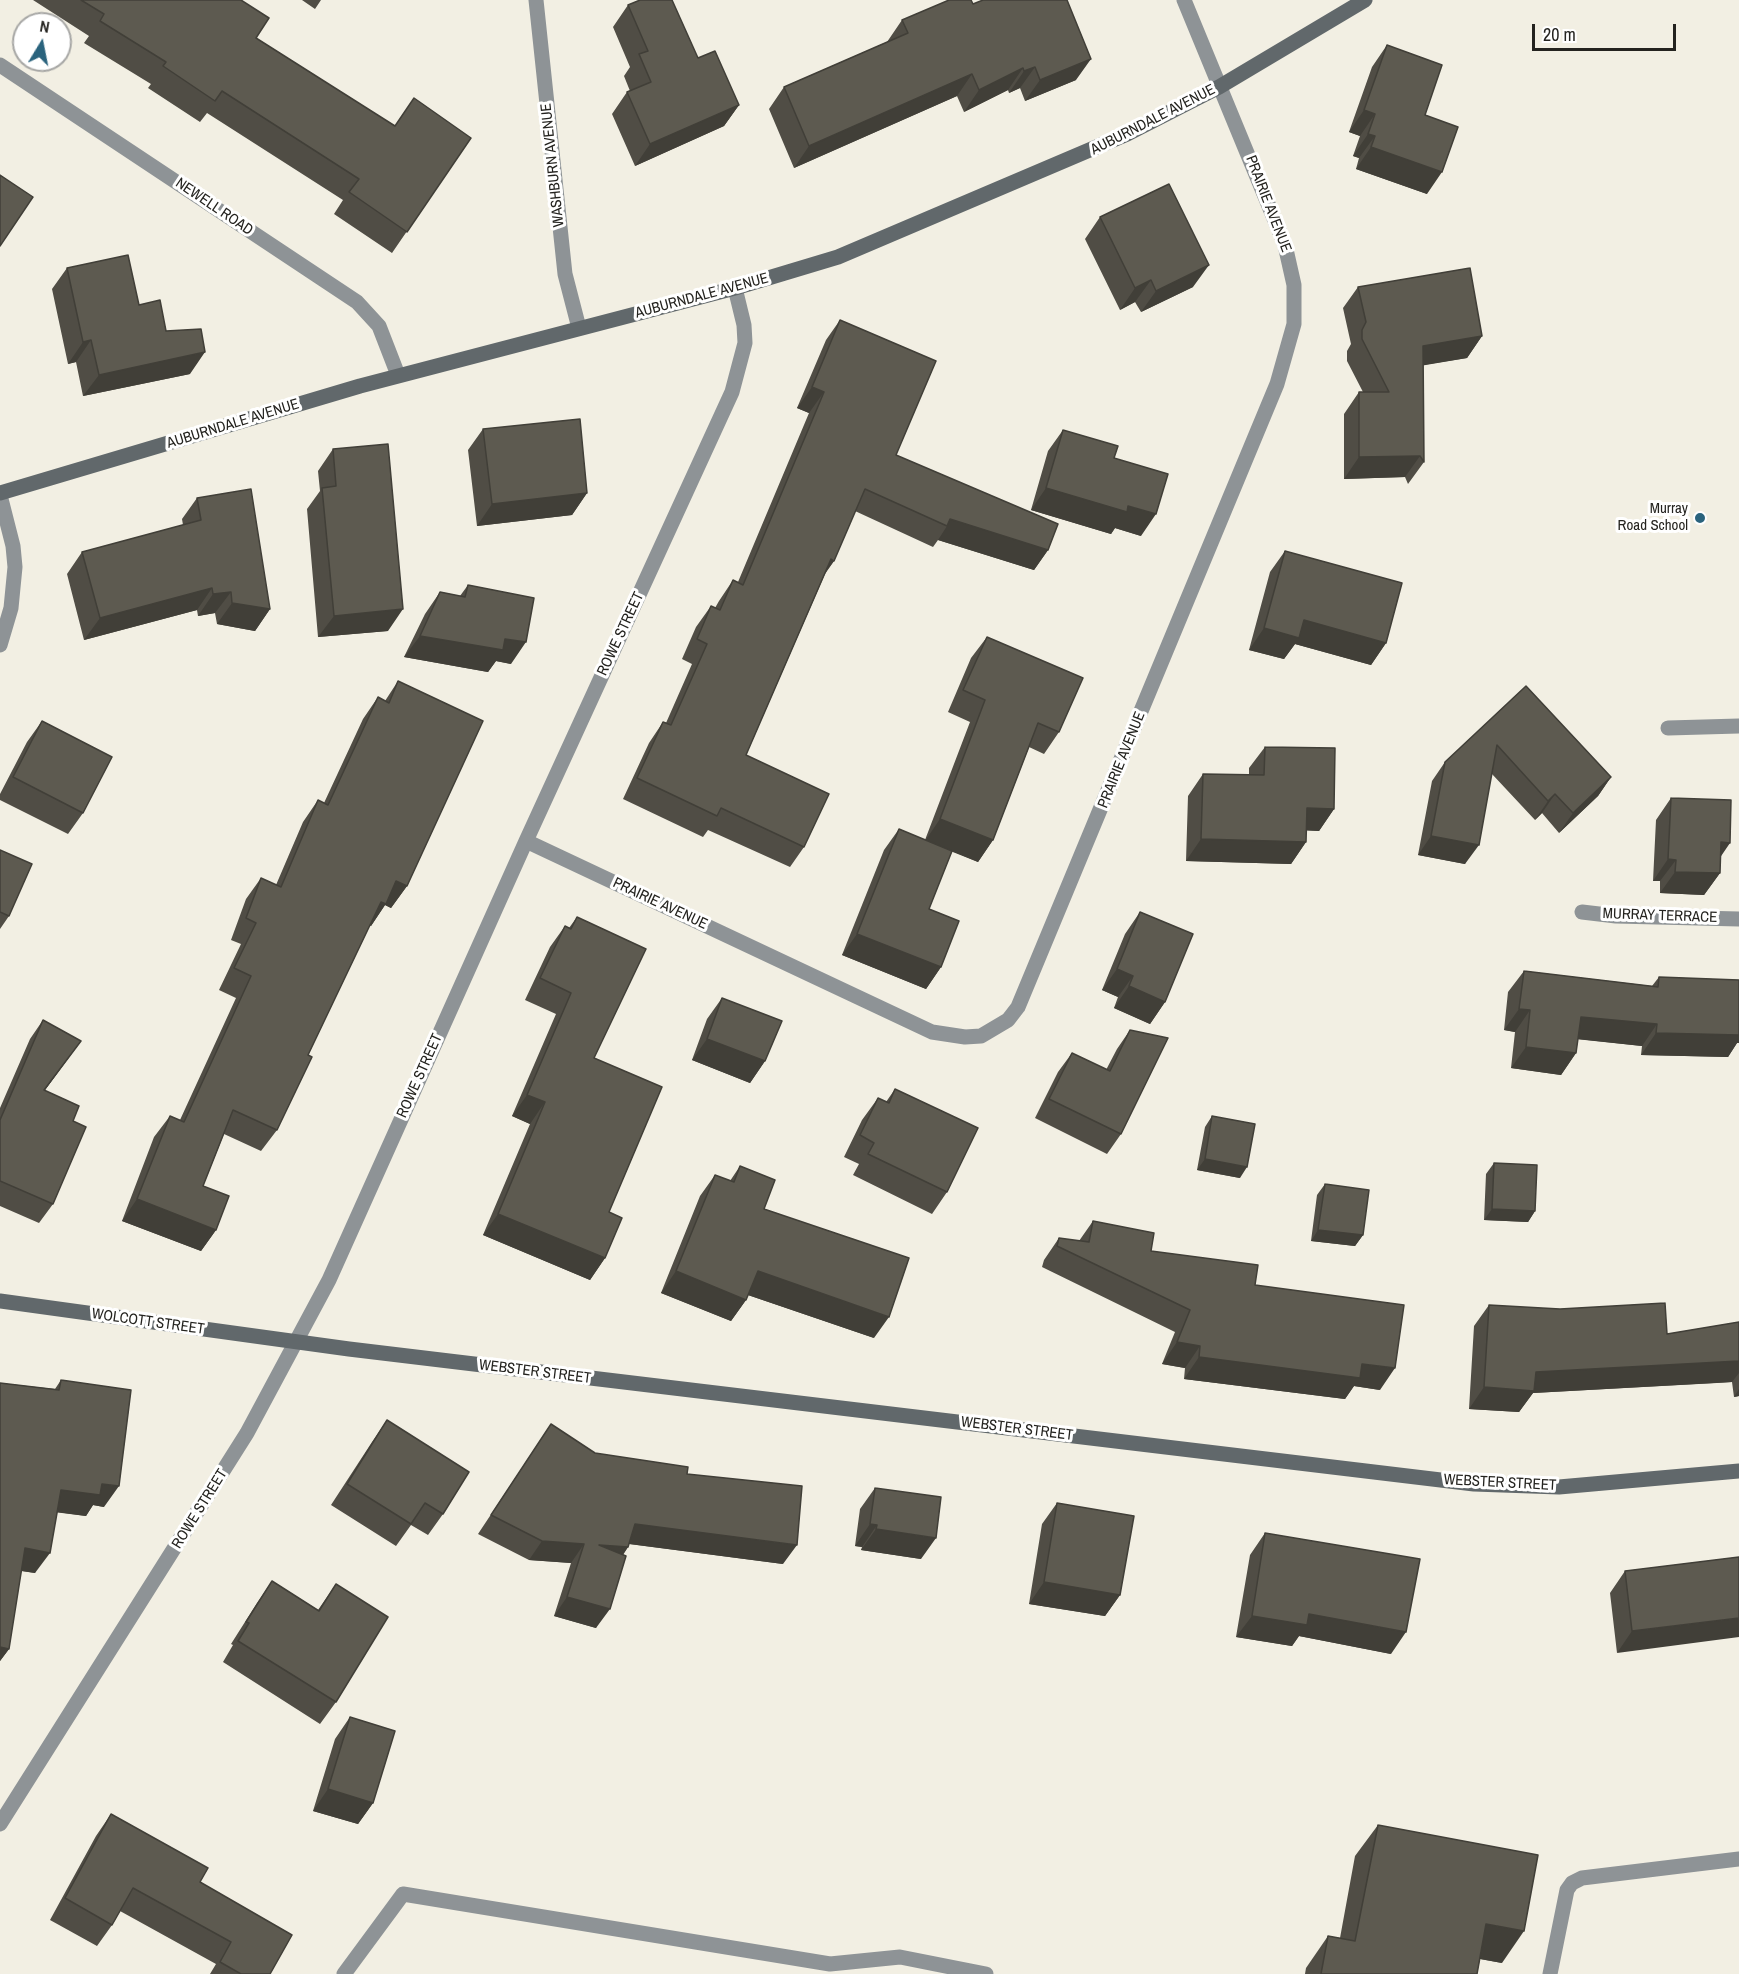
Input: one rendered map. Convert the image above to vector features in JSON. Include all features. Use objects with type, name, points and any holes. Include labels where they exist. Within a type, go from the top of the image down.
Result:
[{"type":"street","name":"WASHBURN AVENUE","points":[[536,0],[565,274],[579,328]]},
{"type":"street","name":"PRAIRIE AVENUE","points":[[526,841],[932,1032],[965,1037],[981,1036],[1008,1020],[1027,991],[1278,384],[1291,344],[1294,324],[1294,285],[1285,245],[1184,0]]},
{"type":"street","name":"AUBURNDALE AVENUE","points":[[0,494],[398,375],[802,270],[874,244],[1082,155],[1219,87],[1365,0]]},
{"type":"street","name":"NEWELL ROAD","points":[[0,65],[357,302],[379,326],[398,375]]},
{"type":"street","name":"ROWE STREET","points":[[0,1824],[229,1462],[297,1343],[329,1280],[526,841],[732,392],[745,343],[744,324],[735,288]]},
{"type":"street","points":[[0,494],[13,546],[15,567],[11,608],[0,645]]},
{"type":"street","points":[[1668,728],[1739,726]]},
{"type":"street","name":"MURRAY TERRACE","points":[[1582,912],[1617,916],[1739,919]]},
{"type":"street","name":"WOLCOTT STREET","points":[[0,1301],[297,1343]]},
{"type":"street","name":"WEBSTER STREET","points":[[297,1343],[1474,1484],[1559,1487],[1739,1471]]},
{"type":"street","points":[[1550,1974],[1567,1890],[1572,1882],[1582,1878],[1739,1859]]},
{"type":"street","points":[[344,1974],[403,1894],[830,1964],[900,1957],[986,1974]]},
{"type":"building","points":[[81,0],[241,0],[269,18],[256,38],[395,126],[414,98],[471,138],[407,232],[349,192],[359,179],[222,91],[215,101],[163,66],[166,62],[100,21],[104,14]]},
{"type":"building","points":[[640,0],[672,0],[698,58],[715,51],[739,105],[650,144],[627,92],[651,82],[639,54],[648,51],[628,5]]},
{"type":"building","points":[[949,0],[971,0],[973,4],[983,0],[1067,0],[1091,59],[1040,80],[1035,67],[1024,71],[1023,68],[979,90],[972,74],[809,146],[784,87],[908,33],[902,20]]},
{"type":"building","points":[[1387,45],[1442,65],[1425,115],[1458,127],[1442,172],[1371,147],[1375,136],[1368,134],[1375,114],[1364,110]]},
{"type":"building","points":[[0,175],[33,197],[0,246]]},
{"type":"building","points":[[1169,184],[1209,265],[1156,291],[1151,280],[1135,288],[1100,217]]},
{"type":"building","points":[[128,255],[139,305],[160,300],[166,331],[201,329],[205,352],[99,375],[91,340],[83,342],[67,268]]},
{"type":"building","points":[[1470,268],[1482,336],[1423,346],[1424,462],[1420,456],[1359,457],[1359,392],[1389,392],[1362,339],[1362,330],[1366,322],[1358,287]]},
{"type":"building","points":[[840,320],[936,361],[896,455],[1058,524],[1048,550],[950,519],[947,526],[865,489],[834,561],[831,559],[746,755],[829,794],[804,847],[721,808],[717,816],[637,778],[663,722],[671,725],[707,644],[697,639],[711,606],[720,610],[733,580],[743,585],[824,392],[812,387]]},
{"type":"building","points":[[580,419],[587,493],[492,504],[483,429]]},
{"type":"building","points":[[1063,430],[1118,446],[1114,458],[1168,474],[1156,514],[1128,506],[1127,512],[1046,488]]},
{"type":"building","points":[[388,444],[403,609],[334,616],[322,488],[336,486],[333,449]]},
{"type":"building","points":[[251,489],[270,609],[232,603],[231,592],[213,594],[212,588],[100,618],[82,552],[201,520],[197,498]]},
{"type":"building","points":[[1285,551],[1402,583],[1386,643],[1304,620],[1299,638],[1264,628]]},
{"type":"building","points":[[468,585],[534,598],[526,642],[505,639],[503,650],[420,636],[440,592],[465,597]]},
{"type":"building","points":[[987,637],[1083,678],[1059,732],[1038,723],[993,840],[940,819],[985,700],[963,690]]},
{"type":"building","points":[[398,681],[483,721],[407,886],[396,881],[386,904],[381,902],[308,1055],[312,1057],[277,1130],[233,1110],[203,1186],[229,1196],[216,1230],[137,1199],[170,1116],[184,1122],[251,976],[234,968],[256,923],[246,918],[261,878],[281,887],[318,800],[328,805],[378,697],[389,703]]},
{"type":"building","points":[[1526,686],[1611,777],[1573,813],[1555,794],[1548,801],[1497,745],[1479,845],[1431,836],[1445,762]]},
{"type":"building","points":[[42,721],[112,757],[83,813],[13,777]]},
{"type":"building","points":[[1265,747],[1335,748],[1334,809],[1307,808],[1306,842],[1201,839],[1203,774],[1264,775]]},
{"type":"building","points":[[1671,798],[1731,800],[1730,843],[1721,842],[1720,873],[1675,872],[1676,860],[1668,859]]},
{"type":"building","points":[[899,829],[952,851],[929,909],[959,921],[941,967],[857,934]]},
{"type":"building","points":[[0,850],[32,864],[9,916],[0,912]]},
{"type":"building","points":[[1140,912],[1193,934],[1165,1002],[1129,986],[1133,976],[1117,969]]},
{"type":"building","points":[[577,917],[646,949],[594,1058],[662,1087],[609,1212],[622,1218],[605,1258],[498,1214],[545,1102],[527,1095],[571,993],[540,978],[565,926],[571,929]]},
{"type":"building","points":[[1524,971],[1658,987],[1659,977],[1739,980],[1739,1035],[1656,1033],[1657,1024],[1581,1017],[1576,1053],[1526,1047],[1530,1010],[1519,1009]]},
{"type":"building","points":[[722,998],[782,1021],[765,1061],[707,1039]]},
{"type":"building","points":[[43,1020],[81,1041],[44,1090],[79,1106],[73,1121],[86,1127],[53,1204],[0,1181],[0,1120]]},
{"type":"building","points":[[1130,1030],[1168,1038],[1121,1134],[1049,1099],[1072,1053],[1110,1071]]},
{"type":"building","points":[[895,1089],[978,1128],[947,1192],[868,1154],[874,1143],[860,1135],[878,1098],[889,1103]]},
{"type":"building","points":[[1212,1116],[1255,1124],[1247,1167],[1205,1159]]},
{"type":"building","points":[[1494,1163],[1537,1165],[1535,1211],[1492,1209]]},
{"type":"building","points":[[740,1166],[775,1180],[764,1209],[909,1258],[889,1317],[758,1271],[746,1300],[676,1271],[715,1175],[734,1182]]},
{"type":"building","points":[[1325,1184],[1369,1190],[1363,1235],[1318,1230]]},
{"type":"building","points":[[1093,1221],[1154,1233],[1151,1251],[1258,1265],[1255,1285],[1404,1305],[1395,1368],[1362,1364],[1360,1378],[1199,1357],[1200,1346],[1177,1342],[1190,1310],[1057,1246],[1059,1238],[1089,1242]]},
{"type":"building","points":[[1665,1303],[1667,1334],[1739,1322],[1739,1361],[1536,1372],[1534,1391],[1484,1387],[1489,1305],[1560,1309]]},
{"type":"building","points":[[61,1380],[131,1390],[119,1486],[102,1484],[100,1495],[61,1490],[50,1553],[25,1548],[9,1649],[0,1647],[0,1383],[59,1390]]},
{"type":"building","points":[[387,1420],[469,1472],[443,1514],[425,1503],[411,1524],[347,1484]]},
{"type":"building","points":[[551,1424],[595,1453],[688,1467],[687,1474],[802,1486],[797,1545],[635,1524],[628,1547],[599,1545],[626,1556],[610,1609],[567,1597],[584,1544],[542,1541],[491,1515]]},
{"type":"building","points":[[875,1488],[941,1497],[936,1538],[876,1529],[877,1525],[870,1524]]},
{"type":"building","points":[[1057,1503],[1134,1516],[1120,1595],[1044,1582]]},
{"type":"building","points":[[1265,1533],[1420,1559],[1406,1632],[1309,1614],[1307,1625],[1252,1616]]},
{"type":"building","points":[[1739,1557],[1739,1618],[1632,1631],[1625,1571]]},
{"type":"building","points":[[272,1581],[319,1611],[336,1584],[388,1617],[336,1702],[238,1641],[249,1623],[246,1622]]},
{"type":"building","points":[[350,1717],[395,1731],[373,1803],[328,1789]]},
{"type":"building","points":[[111,1814],[208,1868],[200,1882],[292,1935],[270,1974],[241,1974],[220,1962],[231,1942],[133,1888],[112,1925],[65,1898]]},
{"type":"building","points":[[1378,1825],[1538,1855],[1524,1931],[1486,1924],[1477,1974],[1321,1974],[1328,1936],[1355,1941]]},
{"type":"place","name":"Murray Road School","points":[[1700,518]]}]
